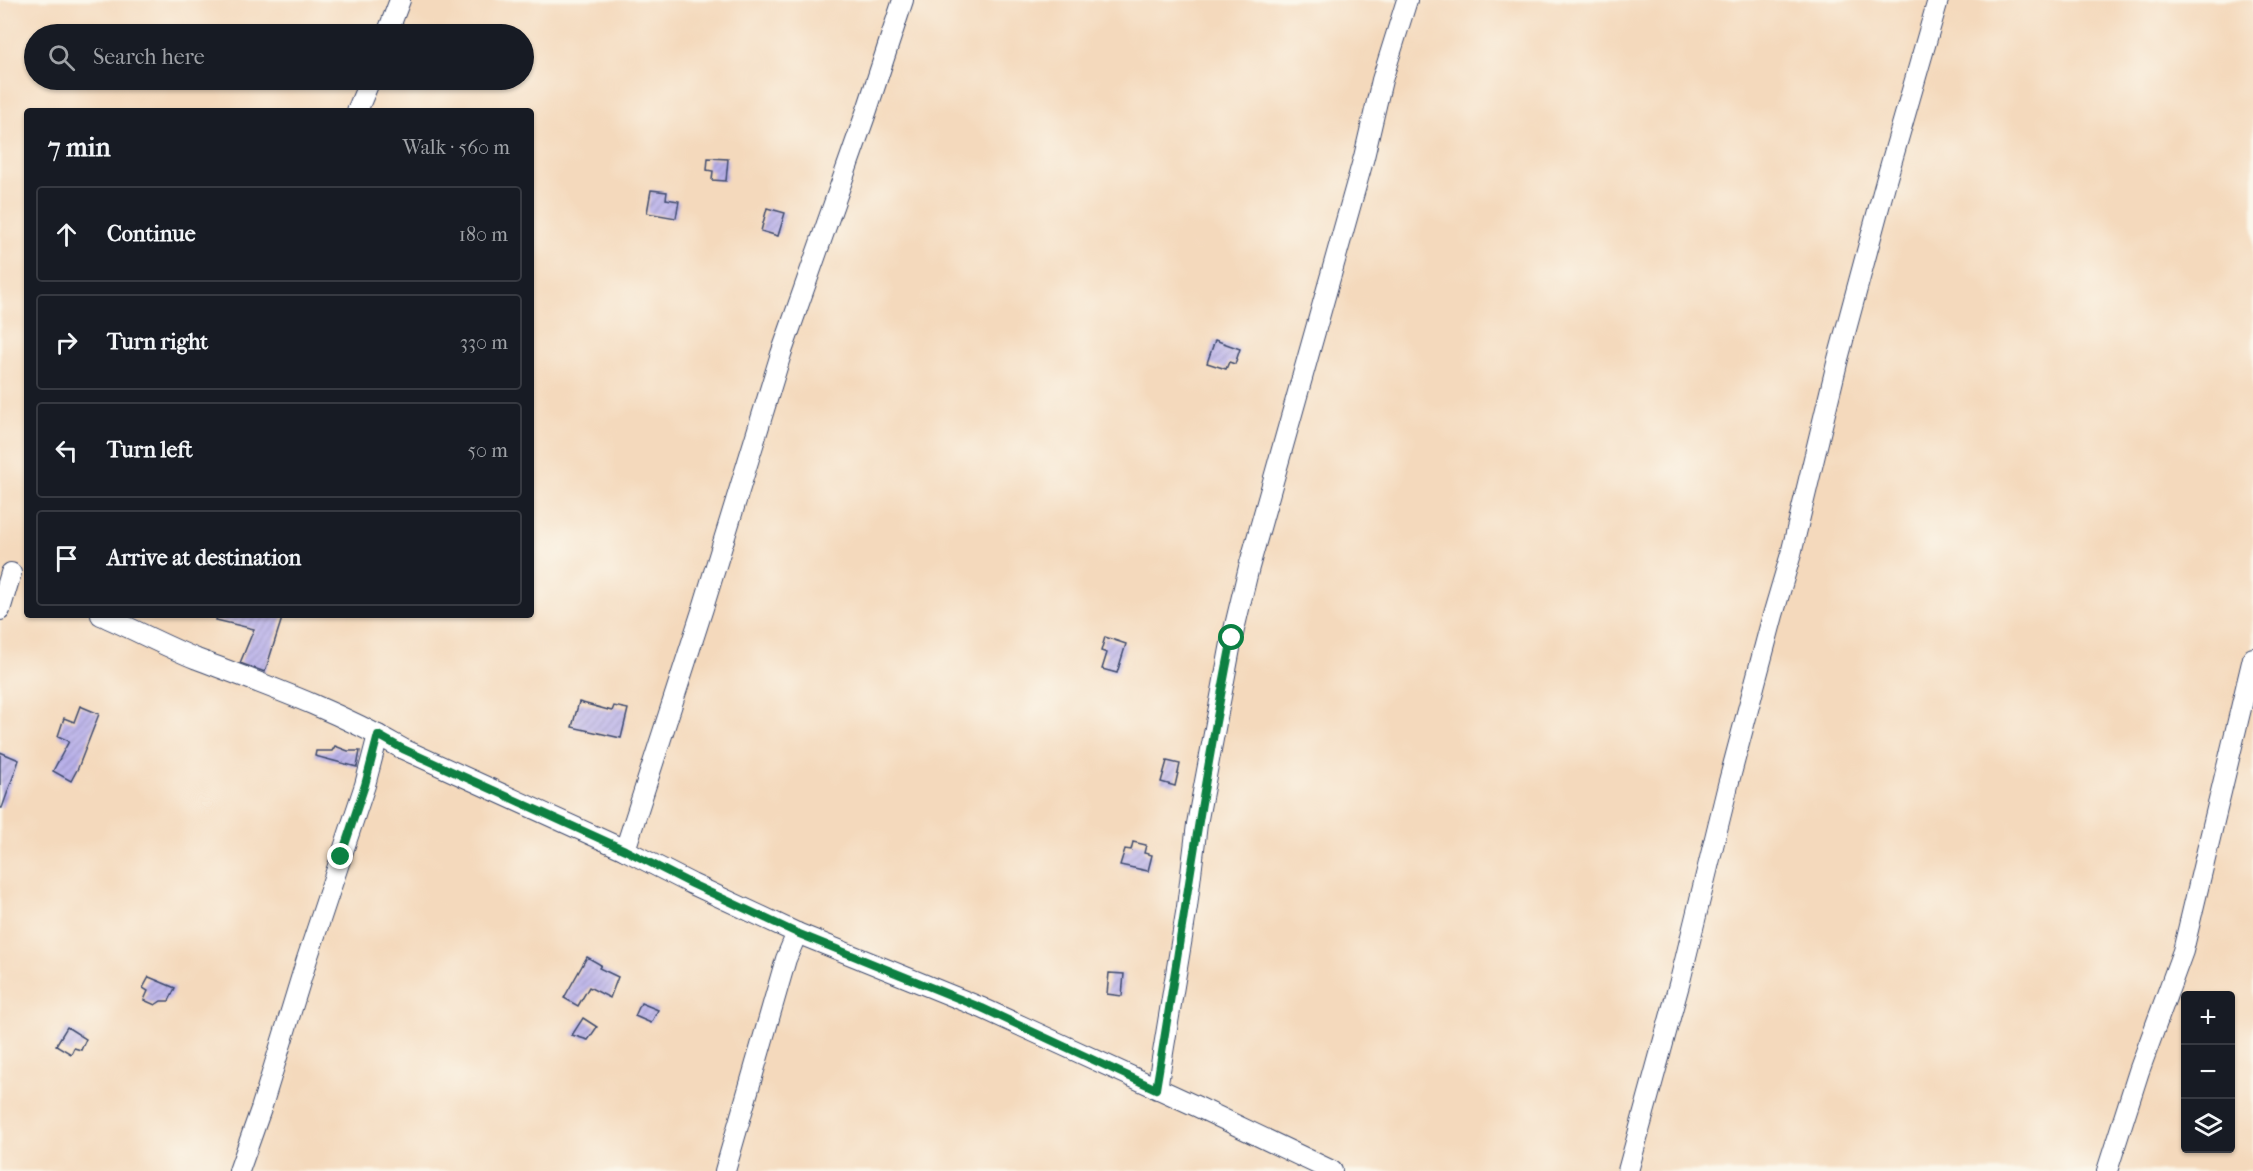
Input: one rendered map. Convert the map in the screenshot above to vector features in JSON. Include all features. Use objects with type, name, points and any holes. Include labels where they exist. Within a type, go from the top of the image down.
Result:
[{"type":"street","points":[[391,24],[400,0]]},
{"type":"street","points":[[625,850],[707,597],[784,344],[867,110],[903,0]]},
{"type":"street","points":[[1156,1089],[1199,813],[1249,567],[1364,157],[1382,80],[1407,0]]},
{"type":"street","points":[[1628,1171],[1680,981],[1728,785],[1791,554],[1838,360],[1938,0]]},
{"type":"street","points":[[358,108],[366,90]]},
{"type":"street","points":[[0,610],[18,576]]},
{"type":"street","points":[[108,618],[195,658],[288,692],[403,749],[625,850],[797,933],[982,1008],[1198,1107],[1327,1170]]},
{"type":"street","points":[[2107,1171],[2139,1071],[2183,951],[2253,658]]},
{"type":"street","points":[[239,1171],[365,785],[378,735]]},
{"type":"street","points":[[724,1171],[786,959],[797,933]]},
{"type":"building","points":[[708,158],[728,159],[726,181],[712,180],[713,171],[707,170]]},
{"type":"building","points":[[651,190],[667,192],[666,199],[679,201],[676,218],[647,213]]},
{"type":"building","points":[[767,208],[785,213],[778,236],[761,231]]},
{"type":"building","points":[[1215,340],[1240,349],[1235,364],[1229,362],[1226,369],[1207,363]]},
{"type":"building","points":[[216,618],[282,618],[265,672],[240,663],[254,629],[216,620]]},
{"type":"building","points":[[1105,637],[1126,644],[1117,673],[1102,669],[1107,653],[1101,651]]},
{"type":"building","points":[[579,702],[612,711],[614,706],[628,709],[621,738],[572,727]]},
{"type":"building","points":[[80,706],[99,714],[71,781],[53,771],[69,741],[58,736],[64,718],[74,722]]},
{"type":"building","points":[[335,746],[348,751],[360,751],[357,767],[315,756],[316,751],[332,751]]},
{"type":"building","points":[[0,752],[19,760],[2,808],[0,808]]},
{"type":"building","points":[[1167,761],[1180,764],[1175,786],[1161,782]]},
{"type":"building","points":[[1133,842],[1146,845],[1144,853],[1152,855],[1148,871],[1120,865],[1125,849],[1131,850]]},
{"type":"building","points":[[587,957],[601,965],[599,968],[618,977],[610,998],[589,987],[578,1006],[564,998]]},
{"type":"building","points":[[1109,973],[1124,974],[1122,996],[1107,994]]},
{"type":"building","points":[[149,977],[175,988],[169,1001],[161,1001],[155,1005],[144,1000],[148,991],[143,988]]},
{"type":"building","points":[[641,1003],[658,1010],[651,1023],[635,1016]]},
{"type":"building","points":[[583,1018],[597,1027],[588,1040],[572,1035]]},
{"type":"building","points":[[67,1027],[86,1039],[81,1050],[74,1048],[71,1054],[56,1045]]},
{"type":"route","points":[[341,857],[365,785],[378,735],[403,749],[625,850],[654,866],[797,933],[982,1008],[1156,1089],[1186,907],[1197,824],[1232,638]]}]
